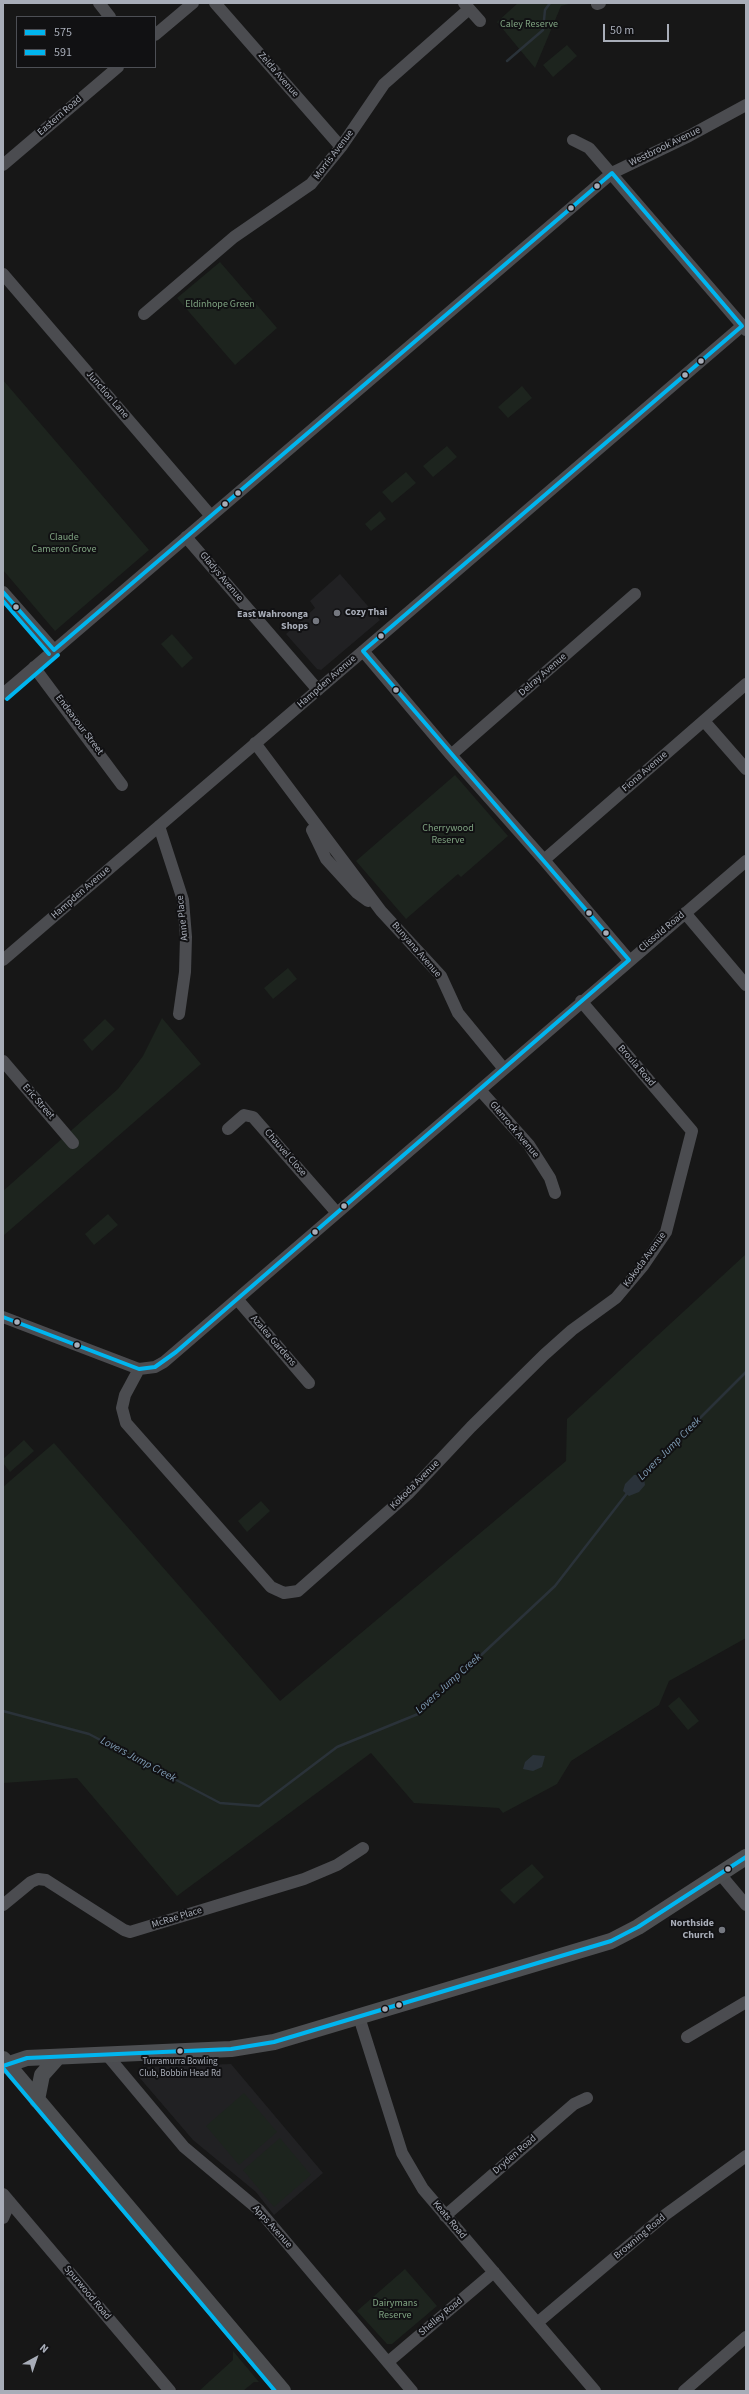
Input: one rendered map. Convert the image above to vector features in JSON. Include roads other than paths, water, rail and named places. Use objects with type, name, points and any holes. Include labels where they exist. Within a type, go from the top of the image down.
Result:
[{"type":"main road","points":[[283,2391],[38,2100],[5,2063],[27,2058],[164,2054],[253,2046],[358,2017],[611,1941],[638,1927],[746,1857]]},
{"type":"main road","points":[[38,2100],[42,2075],[58,2057]]},
{"type":"street","points":[[99,3],[109,16]]},
{"type":"street","points":[[156,34],[193,3]]},
{"type":"street","name":"Zelda Avenue","points":[[216,3],[341,147]]},
{"type":"street","points":[[466,6],[480,21]]},
{"type":"street","name":"Morris Avenue","points":[[144,314],[234,237],[311,184],[341,147],[384,84],[466,6]]},
{"type":"street","name":"Eastern Road","points":[[3,165],[117,68]]},
{"type":"street","name":"Westbrook Avenue","points":[[3,694],[612,173],[689,136],[746,105]]},
{"type":"street","points":[[574,140],[589,148],[612,173],[744,328]]},
{"type":"street","name":"Junction Lane","points":[[3,274],[211,516]]},
{"type":"street","name":"Hampden Avenue","points":[[3,960],[255,743],[744,328]]},
{"type":"street","name":"Gladys Avenue","points":[[186,537],[318,690]]},
{"type":"street","points":[[3,592],[54,650]]},
{"type":"street","name":"Delray Avenue","points":[[451,755],[635,594]]},
{"type":"street","points":[[363,651],[629,960]]},
{"type":"street","name":"Endeavour Street","points":[[34,667],[122,784]]},
{"type":"street","name":"Fiona Avenue","points":[[544,860],[746,684]]},
{"type":"street","points":[[704,721],[746,769]]},
{"type":"street","name":"Bunyana Avenue","points":[[255,743],[298,800],[326,859],[356,893],[381,911],[441,976],[458,1013],[504,1069]]},
{"type":"street","name":"Anne Place","points":[[159,826],[183,900],[186,937],[179,1014]]},
{"type":"street","name":"Clissold Road","points":[[139,1369],[155,1367],[164,1362],[629,960],[746,861]]},
{"type":"street","points":[[685,913],[746,985]]},
{"type":"street","name":"Broula Road","points":[[581,1002],[692,1131]]},
{"type":"street","name":"Eric Street","points":[[3,1061],[73,1143]]},
{"type":"street","name":"Glenrock Avenue","points":[[480,1090],[529,1145],[550,1178],[555,1193]]},
{"type":"street","name":"Chauvel Close","points":[[228,1129],[244,1115],[253,1117],[337,1213]]},
{"type":"street","name":"Kokoda Avenue","points":[[139,1369],[125,1395],[122,1408],[126,1423],[271,1587],[284,1593],[298,1591],[409,1493],[471,1427],[544,1355],[572,1330],[616,1298],[643,1266],[666,1232],[692,1131]]},
{"type":"street","name":"Azalea Gardens","points":[[237,1299],[309,1383]]},
{"type":"street","points":[[3,1317],[139,1369]]},
{"type":"street","name":"McRae Place","points":[[3,1905],[31,1882],[38,1879],[46,1880],[124,1930],[130,1932],[304,1879],[337,1865],[363,1848]]},
{"type":"street","points":[[720,1874],[746,1905]]},
{"type":"street","points":[[687,2037],[746,2002]]},
{"type":"street","name":"Keats Road","points":[[358,2017],[402,2153],[423,2189],[595,2391]]},
{"type":"street","name":"Apps Avenue","points":[[107,2055],[184,2147],[259,2210],[412,2391]]},
{"type":"street","name":"Dryden Road","points":[[446,2216],[574,2104],[587,2098]]},
{"type":"street","name":"Browning Road","points":[[537,2323],[665,2215],[746,2156]]},
{"type":"street","points":[[3,2218],[6,2198]]},
{"type":"street","name":"Spurwood Road","points":[[6,2198],[170,2391]]},
{"type":"street","name":"Shelley Road","points":[[388,2362],[494,2272]]},
{"type":"street","points":[[684,2391],[746,2337]]},
{"type":"waterway","points":[[507,61],[543,30],[545,10],[550,3]]},
{"type":"waterway","name":"Lovers Jump Creek","points":[[639,1479],[746,1372]]},
{"type":"waterway","name":"Lovers Jump Creek","points":[[3,1711],[89,1734],[220,1803],[259,1806],[337,1747],[418,1714],[555,1586],[628,1492]]},
{"type":"place","name":"Cozy Thai","points":[[337,613]]},
{"type":"place","name":"East Wahroonga Shops","points":[[316,621]]},
{"type":"place","name":"Northside Church","points":[[722,1930]]},
{"type":"place","name":"Turramurra Bowling Club, Bobbin Head Rd","points":[[180,2051]]},
{"type":"park label","name":"Caley Reserve","points":[[529,25]]},
{"type":"park label","name":"Eldinhope Green","points":[[220,305]]},
{"type":"park label","name":"Claude Cameron Grove","points":[[64,544]]},
{"type":"park label","name":"Cherrywood Reserve","points":[[448,834]]},
{"type":"park label","name":"Dairymans Reserve","points":[[395,2310]]}]
